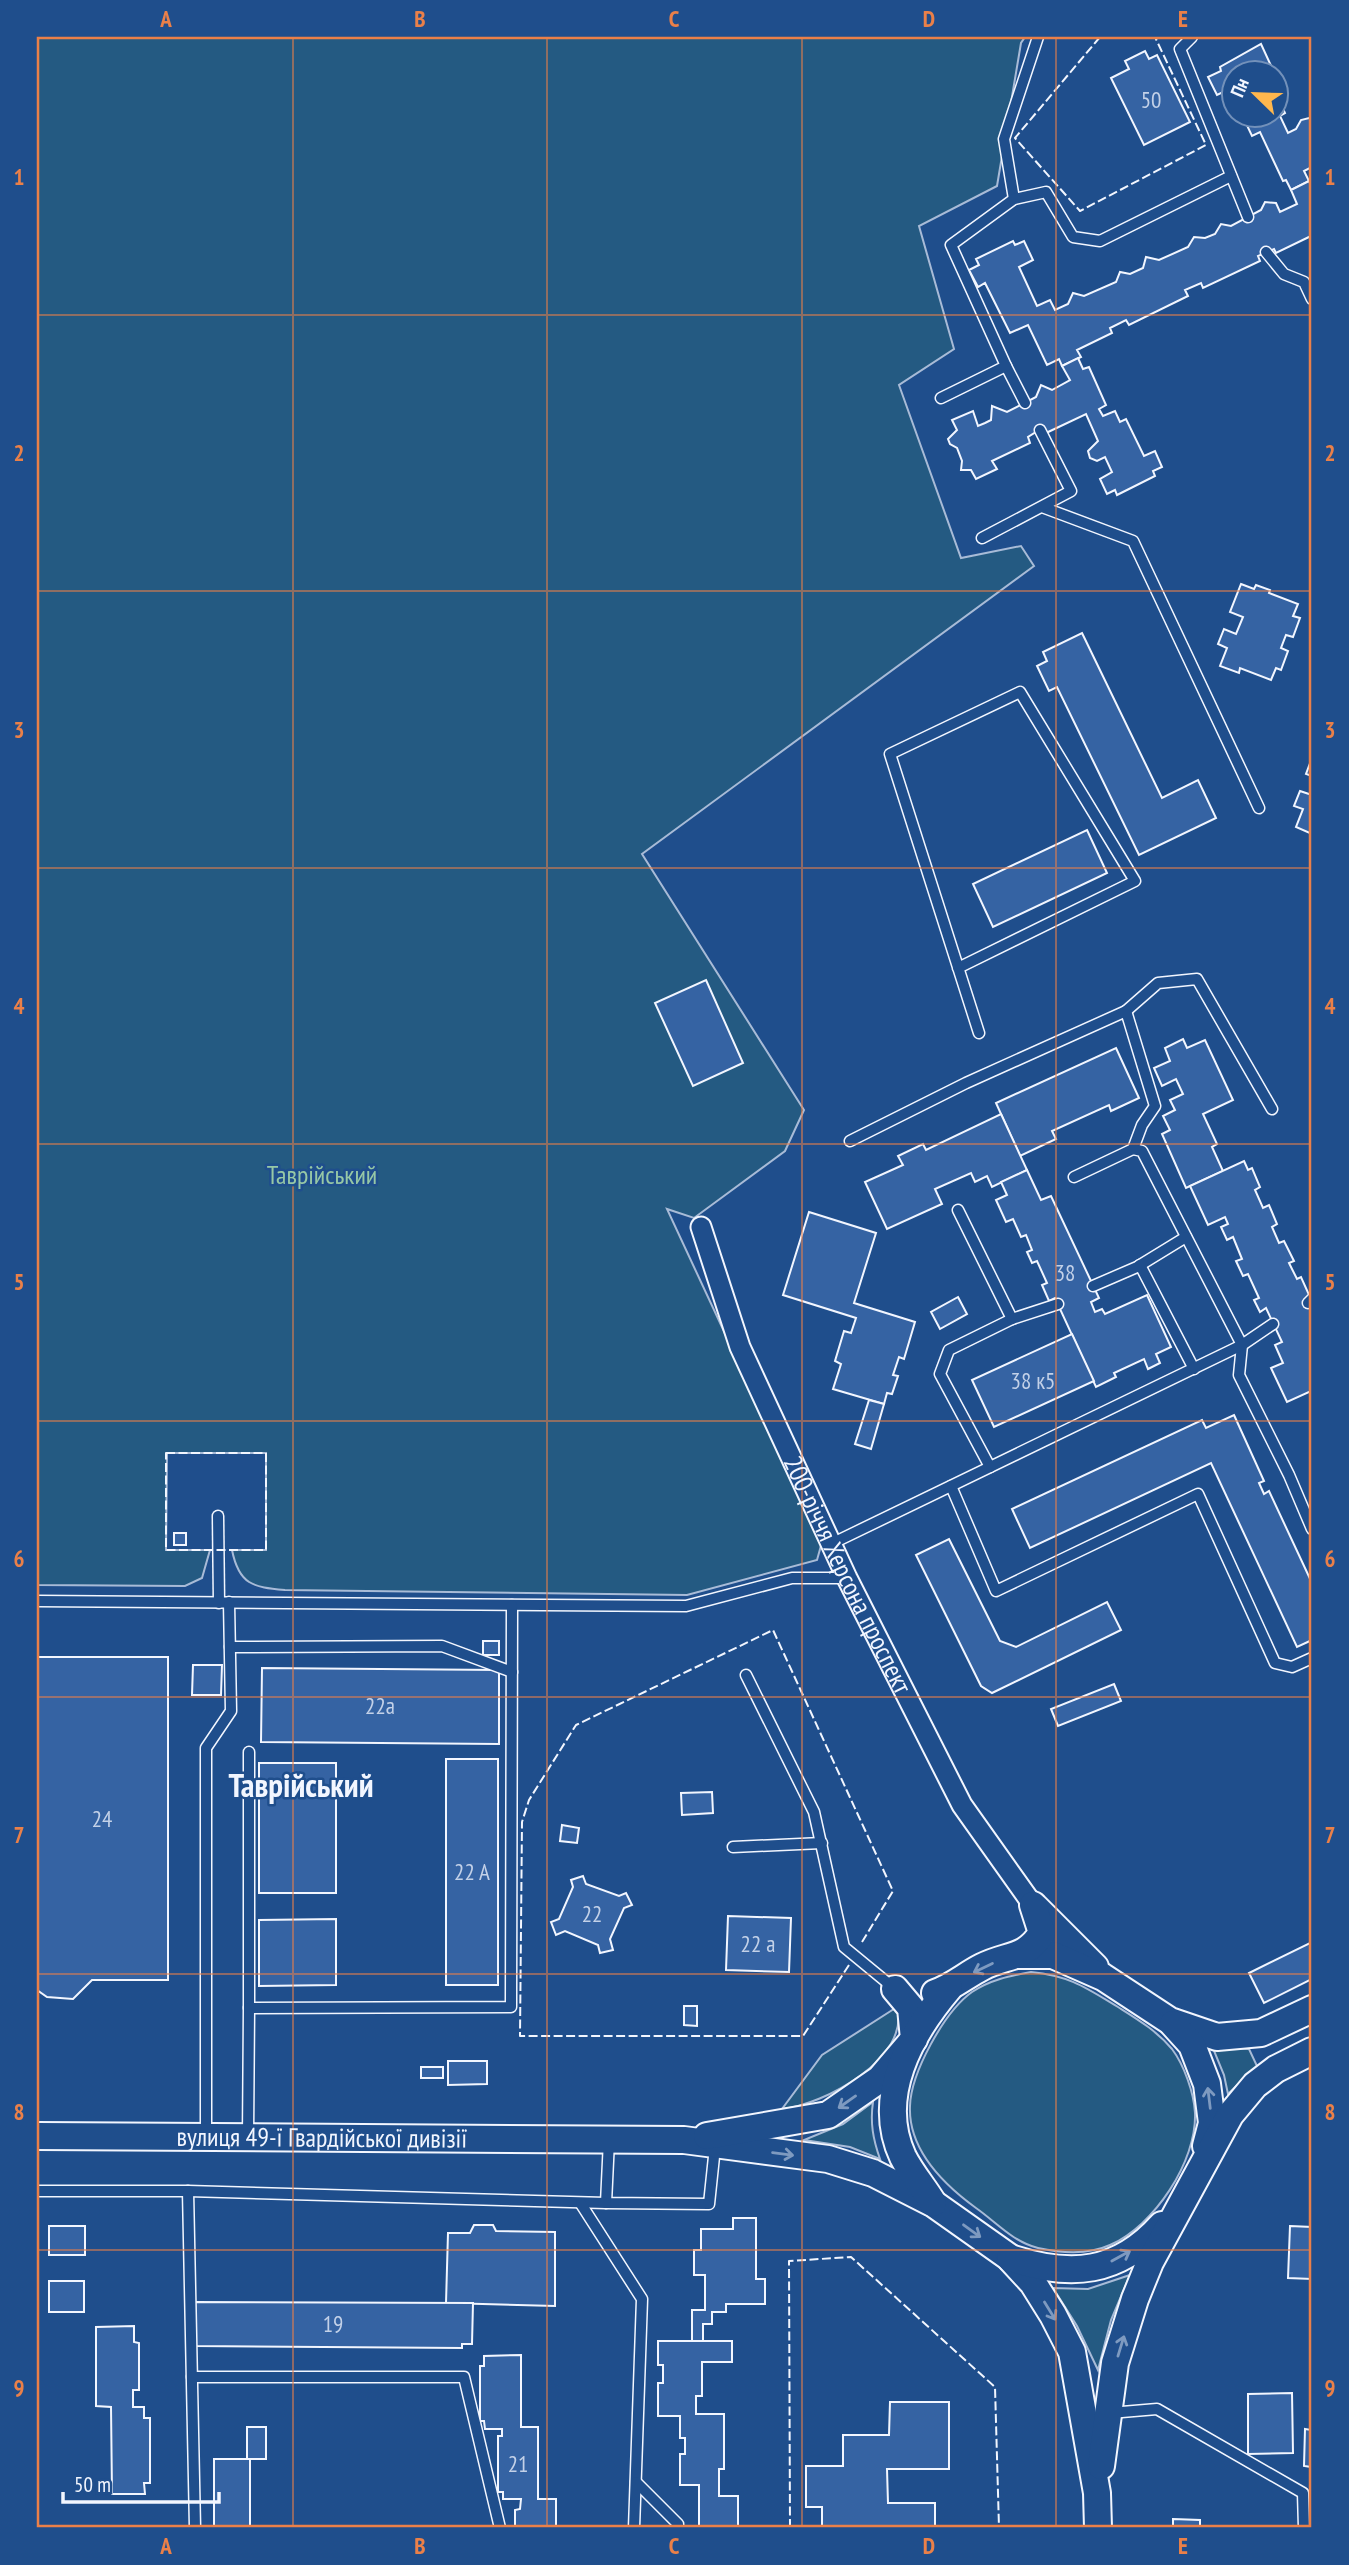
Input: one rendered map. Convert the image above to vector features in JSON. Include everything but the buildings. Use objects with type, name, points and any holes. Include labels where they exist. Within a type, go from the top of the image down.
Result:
[{"type":"street","name":"200-річчя Херсона проспект","points":[[701,1227],[740,1347],[847,1578],[962,1804],[1033,1905]]},
{"type":"street","points":[[1020,1955],[1034,1945],[1042,1933],[1033,1905]]},
{"type":"street","points":[[1033,1905],[1102,1977]]},
{"type":"street","points":[[895,1989],[917,1998],[949,1988],[984,1966],[1020,1955],[1053,1955],[1102,1977],[1170,2021],[1217,2037],[1261,2033],[1312,2009]]},
{"type":"street","points":[[934,2204],[903,2157],[892,2118],[895,2082],[930,2011],[949,1988]]},
{"type":"street","points":[[684,2140],[828,2115],[880,2079],[914,2039],[911,2008],[895,1989]]},
{"type":"street","points":[[1170,2021],[1192,2045],[1207,2084],[1212,2123],[1201,2164]]},
{"type":"street","points":[[1097,2493],[1115,2363],[1150,2262],[1230,2115],[1255,2085],[1276,2069],[1312,2051]]},
{"type":"street","name":"вулиця 49-ї Гвардійської дивізії","points":[[37,2136],[684,2140]]},
{"type":"street","points":[[684,2140],[828,2159],[873,2173],[934,2204],[1009,2257],[1040,2294],[1072,2352],[1097,2493],[1098,2528]]},
{"type":"street","points":[[1009,2257],[1040,2268],[1080,2271],[1116,2261],[1149,2239],[1179,2206]]},
{"type":"lane","points":[[1014,199],[1004,139],[1038,37]]},
{"type":"lane","points":[[1175,37],[1248,217]]},
{"type":"lane","points":[[1180,49],[1192,37]]},
{"type":"lane","points":[[1025,403],[951,244],[1014,199],[1046,192],[1073,237],[1100,241],[1231,176]]},
{"type":"lane","points":[[1266,252],[1284,274],[1304,282],[1312,299]]},
{"type":"lane","points":[[941,398],[1006,366]]},
{"type":"lane","points":[[982,538],[1071,491],[1040,430]]},
{"type":"lane","points":[[1042,507],[1133,541],[1259,808]]},
{"type":"lane","points":[[958,968],[1135,881],[1020,692],[891,754],[958,968],[979,1033]]},
{"type":"lane","points":[[850,1141],[966,1083],[1126,1011],[1158,984],[1198,979],[1272,1109]]},
{"type":"lane","points":[[1126,1011],[1155,1106],[1142,1125],[1133,1149]]},
{"type":"lane","points":[[1074,1177],[1133,1149],[1142,1151],[1242,1345],[1239,1375],[1289,1475],[1312,1529]]},
{"type":"lane","points":[[958,1210],[1012,1319]]},
{"type":"lane","points":[[1093,1286],[1140,1265],[1186,1237]]},
{"type":"lane","points":[[1140,1265],[1194,1369]]},
{"type":"lane","points":[[990,1467],[940,1374],[949,1350],[1012,1319],[1058,1304]]},
{"type":"lane","points":[[831,1544],[1194,1369],[1242,1345],[1273,1324]]},
{"type":"lane","points":[[951,1486],[996,1591],[1199,1494],[1275,1663],[1292,1667],[1312,1658]]},
{"type":"lane","points":[[206,2137],[206,1748],[230,1712],[230,1647],[218,1516]]},
{"type":"lane","points":[[37,1601],[686,1606],[792,1578],[847,1578]]},
{"type":"lane","points":[[249,2008],[511,2007],[512,1605]]},
{"type":"lane","points":[[230,1647],[442,1646],[512,1672]]},
{"type":"lane","points":[[746,1675],[814,1812],[844,1947],[895,1989]]},
{"type":"lane","points":[[248,2137],[249,1752]]},
{"type":"lane","points":[[733,1847],[822,1843]]},
{"type":"lane","points":[[606,2203],[609,2139]]},
{"type":"lane","points":[[37,2191],[188,2191],[581,2204],[709,2204],[715,2144]]},
{"type":"lane","points":[[188,2191],[195,2528]]},
{"type":"lane","points":[[581,2204],[642,2299],[634,2528]]},
{"type":"lane","points":[[192,2377],[464,2377],[500,2528]]},
{"type":"lane","points":[[1109,2414],[1157,2409],[1308,2493],[1304,2528]]},
{"type":"lane","points":[[636,2482],[678,2524],[678,2528]]},
{"type":"green space","points":[[37,37],[1025,37],[1021,43],[997,186],[919,226],[954,349],[899,385],[961,558],[1021,546],[1034,566],[642,854],[804,1110],[785,1151],[694,1218],[667,1209],[822,1542],[817,1560],[687,1595],[285,1590],[264,1587],[243,1577],[232,1550],[266,1550],[266,1453],[167,1453],[166,1550],[210,1550],[202,1578],[185,1586],[37,1585]]},
{"type":"green space","points":[[1031,1972],[1077,1983],[1153,2031],[1172,2049],[1184,2071],[1193,2097],[1194,2132],[1181,2171],[1170,2190],[1142,2223],[1126,2236],[1102,2248],[1074,2252],[1047,2250],[1029,2245],[1013,2236],[940,2177],[921,2151],[911,2122],[910,2106],[916,2077],[940,2028],[961,2001],[986,1984]]},
{"type":"green space","points":[[897,2007],[898,2026],[891,2044],[878,2061],[860,2076],[820,2099],[782,2109],[822,2055]]},
{"type":"green space","points":[[1212,2046],[1249,2049],[1257,2066],[1228,2094],[1224,2075]]},
{"type":"green space","points":[[873,2102],[873,2131],[880,2159],[850,2147],[804,2140],[843,2124]]},
{"type":"green space","points":[[1130,2275],[1111,2320],[1098,2370],[1077,2326],[1053,2288],[1088,2289]]},
{"type":"fence","points":[[1100,37],[1015,138],[1080,211],[1206,145],[1155,37]]},
{"type":"fence","points":[[166,1453],[266,1453],[266,1550],[166,1550],[166,1453]]},
{"type":"fence","points":[[849,1965],[803,2036],[520,2036],[522,1822],[529,1800],[576,1725],[773,1630],[893,1891],[862,1942]]},
{"type":"fence","points":[[790,2528],[789,2261],[851,2257],[995,2387],[999,2528]]},
{"type":"district","name":"Таврійський","points":[[301,1785]]}]
